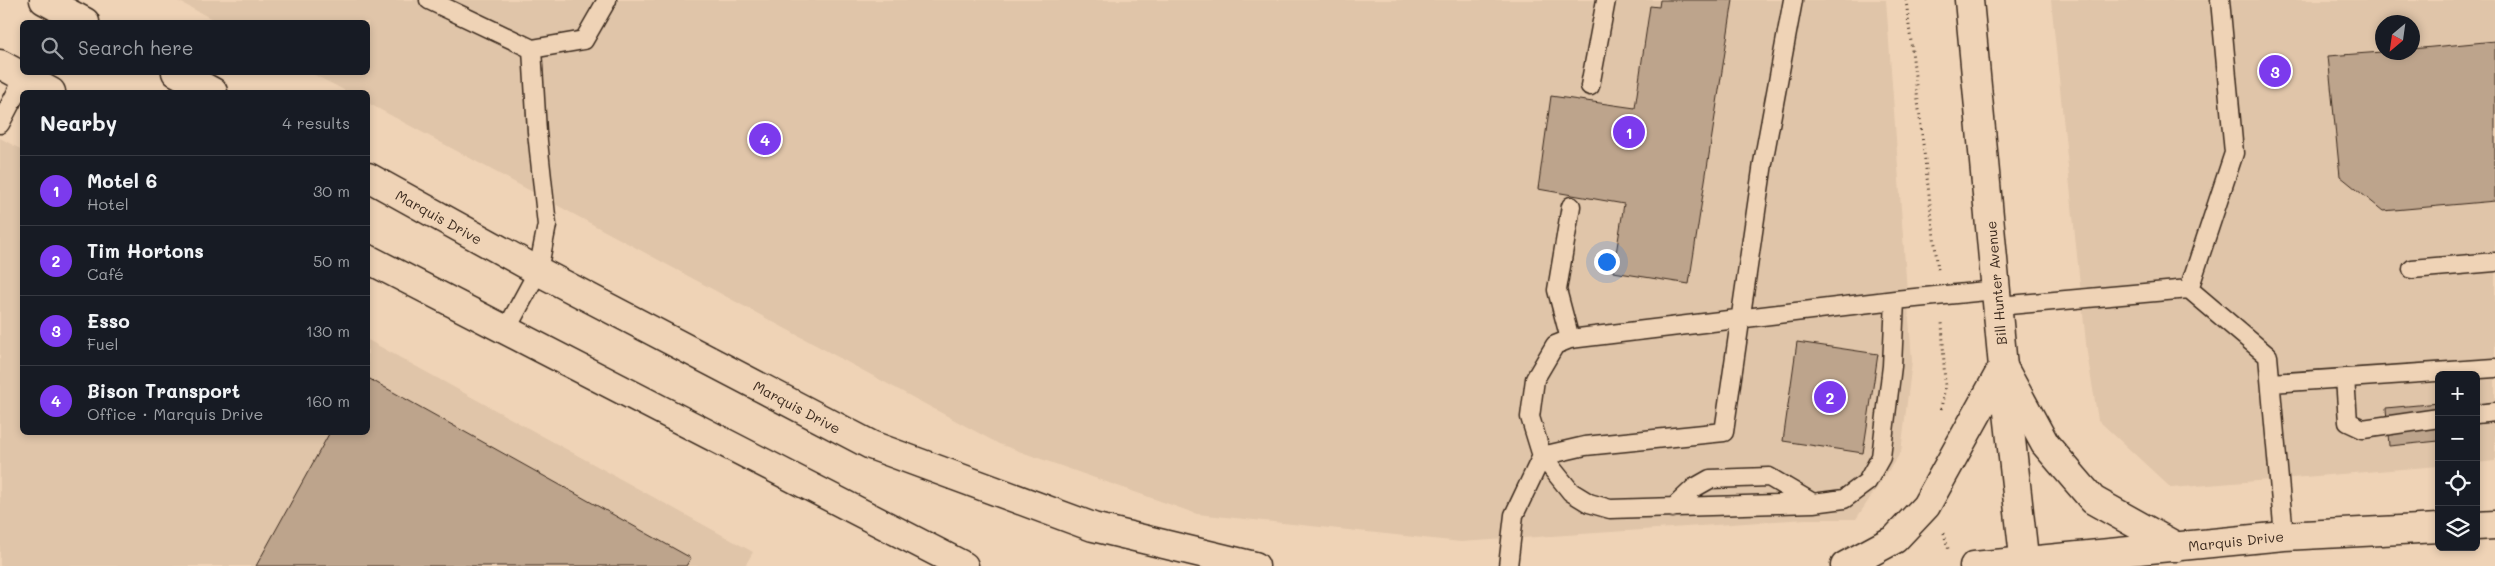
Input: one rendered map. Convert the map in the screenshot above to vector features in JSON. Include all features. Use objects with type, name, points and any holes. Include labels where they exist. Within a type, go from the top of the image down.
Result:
[{"type":"main road","points":[[44,0],[76,20]]},
{"type":"main road","name":"Bill Hunter Avenue","points":[[1969,0],[2003,367],[2025,564]]},
{"type":"main road","points":[[0,64],[20,73]]},
{"type":"main road","points":[[24,75],[40,82]]},
{"type":"main road","points":[[182,75],[209,90]]},
{"type":"main road","name":"Marquis Drive","points":[[370,179],[538,271],[871,445],[1093,527],[1255,566]]},
{"type":"main road","points":[[370,260],[505,332],[964,566]]},
{"type":"main road","points":[[2003,367],[2045,444],[2092,500],[2178,547]]},
{"type":"main road","points":[[1845,566],[1895,539],[1926,506],[2003,367]]},
{"type":"main road","points":[[2480,526],[2495,525]]},
{"type":"main road","name":"Marquis Drive","points":[[1974,566],[2025,564],[2284,536],[2435,528]]},
{"type":"lane","points":[[429,0],[532,49],[584,40],[607,0]]},
{"type":"lane","points":[[1590,86],[1606,0]]},
{"type":"lane","points":[[1542,456],[1585,446],[1724,432],[1762,163],[1793,0]]},
{"type":"lane","points":[[2189,289],[2234,153],[2220,0]]},
{"type":"lane","points":[[505,332],[538,271],[547,225],[537,132],[532,49]]},
{"type":"lane","points":[[0,124],[20,103]]},
{"type":"lane","points":[[1570,339],[1557,290],[1571,206]]},
{"type":"lane","points":[[2412,269],[2495,262]]},
{"type":"lane","points":[[1895,300],[1892,366],[1881,458],[1867,482],[1844,499],[1812,503],[1610,509],[1589,503],[1570,492],[1542,456],[1530,417],[1535,379],[1555,345],[1570,339],[1895,300],[1997,298],[2189,289],[2268,356],[2284,536]]},
{"type":"lane","points":[[2271,383],[2495,368]]},
{"type":"lane","points":[[2345,378],[2348,422],[2363,429],[2435,419]]},
{"type":"lane","points":[[2480,414],[2495,412]]},
{"type":"lane","points":[[1508,566],[1514,515],[1542,456]]},
{"type":"lane","points":[[1673,508],[1694,488],[1710,479],[1759,477],[1769,477],[1812,503]]},
{"type":"shaded area","points":[[176,0],[1886,0],[1912,361],[1901,452],[1856,519],[1806,519],[1461,542],[1197,514],[999,444],[370,104],[370,90],[344,90],[315,75],[370,75],[370,20],[214,20]]},
{"type":"shaded area","points":[[2051,0],[2495,0],[2495,461],[2480,463],[2480,371],[2435,371],[2435,466],[2171,488],[2098,420],[2087,353]]},
{"type":"shaded area","points":[[0,138],[20,149],[20,435],[370,435],[370,341],[753,552],[745,566],[0,566]]},
{"type":"building","points":[[1660,0],[1733,0],[1689,284],[1613,272],[1624,204],[1538,189],[1551,96],[1635,108],[1650,6],[1659,7]]},
{"type":"building","points":[[2495,41],[2495,201],[2383,211],[2340,176],[2328,56],[2375,53],[2375,60],[2420,60],[2420,48]]},
{"type":"building","points":[[1797,342],[1878,354],[1863,453],[1783,441]]},
{"type":"building","points":[[370,379],[691,558],[686,566],[256,566],[328,435],[370,435]]},
{"type":"building","points":[[2435,403],[2435,441],[2389,446],[2386,408]]},
{"type":"place","name":"Esso","points":[[2275,71]]},
{"type":"place","name":"Motel 6","points":[[1629,132]]},
{"type":"place","name":"Bison Transport","points":[[765,139]]},
{"type":"place","name":"Tim Hortons","points":[[1830,397]]}]
